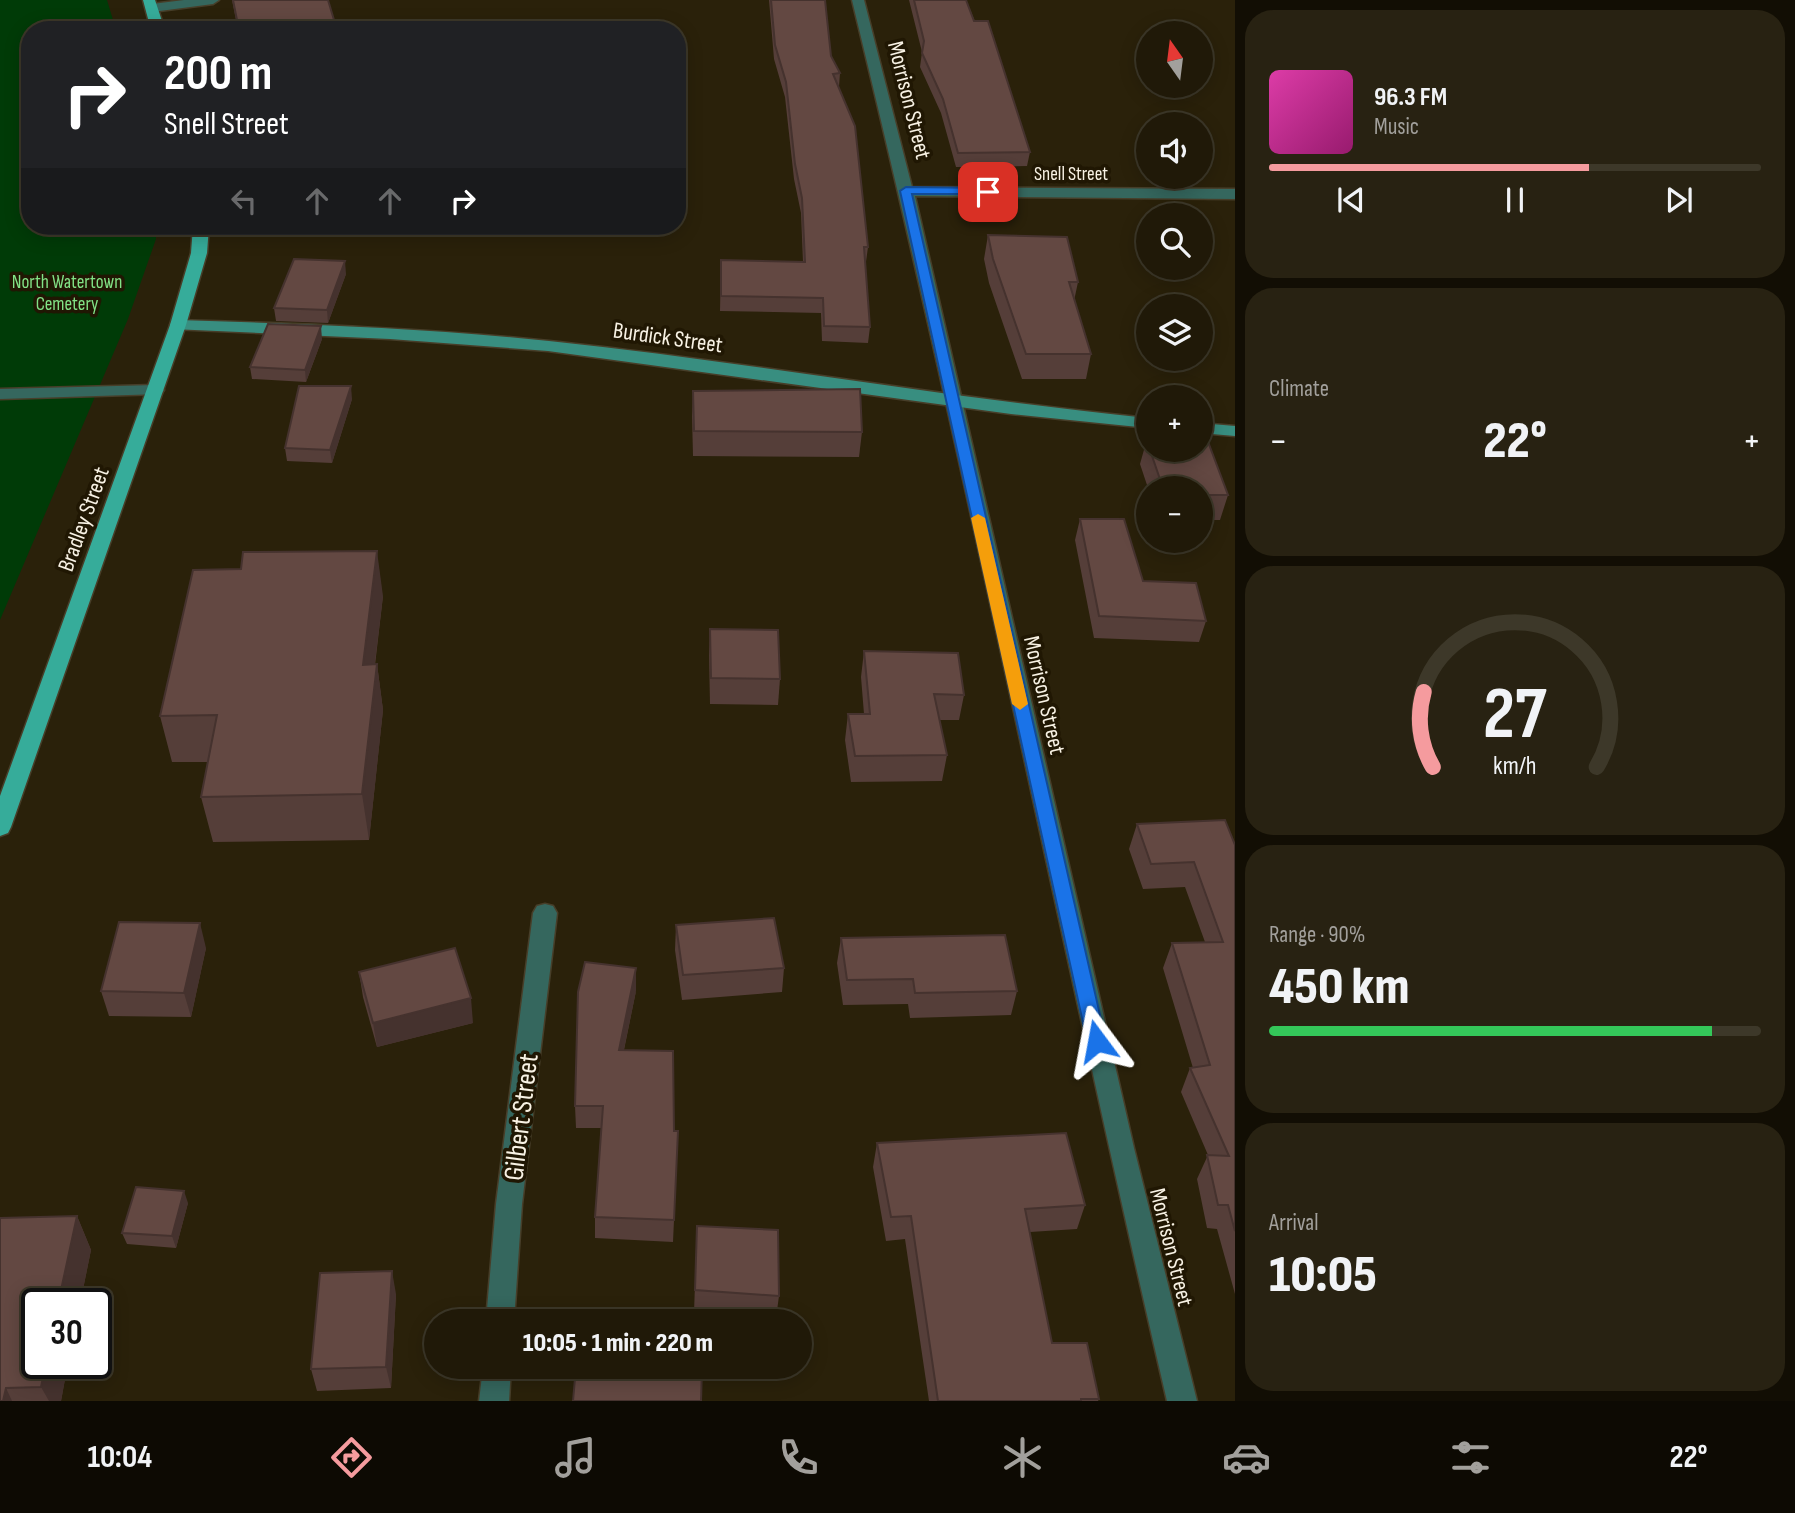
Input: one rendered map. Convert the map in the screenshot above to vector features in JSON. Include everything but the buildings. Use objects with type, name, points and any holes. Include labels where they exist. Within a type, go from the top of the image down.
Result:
[{"type":"main road","points":[[150,4],[155,21]]},
{"type":"main road","name":"Bradley Street","points":[[0,827],[178,324],[199,253],[200,235]]},
{"type":"street","points":[[150,4],[213,0]]},
{"type":"street","name":"Morrison Street","points":[[858,0],[906,191],[951,401],[1115,1121],[1182,1401]]},
{"type":"street","name":"Snell Street","points":[[906,191],[1235,194]]},
{"type":"street","name":"Burdick Street","points":[[178,324],[442,335],[600,352],[951,401],[1136,423]]},
{"type":"street","points":[[0,394],[155,390]]},
{"type":"street","points":[[1213,429],[1235,432]]},
{"type":"street","name":"Gilbert Street","points":[[501,1309],[509,1204],[545,913]]},
{"type":"street","points":[[494,1401],[496,1379]]},
{"type":"green space","name":"North Watertown Cemetery","points":[[0,0],[107,0],[113,21],[21,21],[21,235],[156,235],[156,239],[128,319],[0,620]]},
{"type":"slow traffic","points":[[978,518],[1020,704]]},
{"type":"route","points":[[988,192],[906,191],[957,428],[1097,1041]]}]
